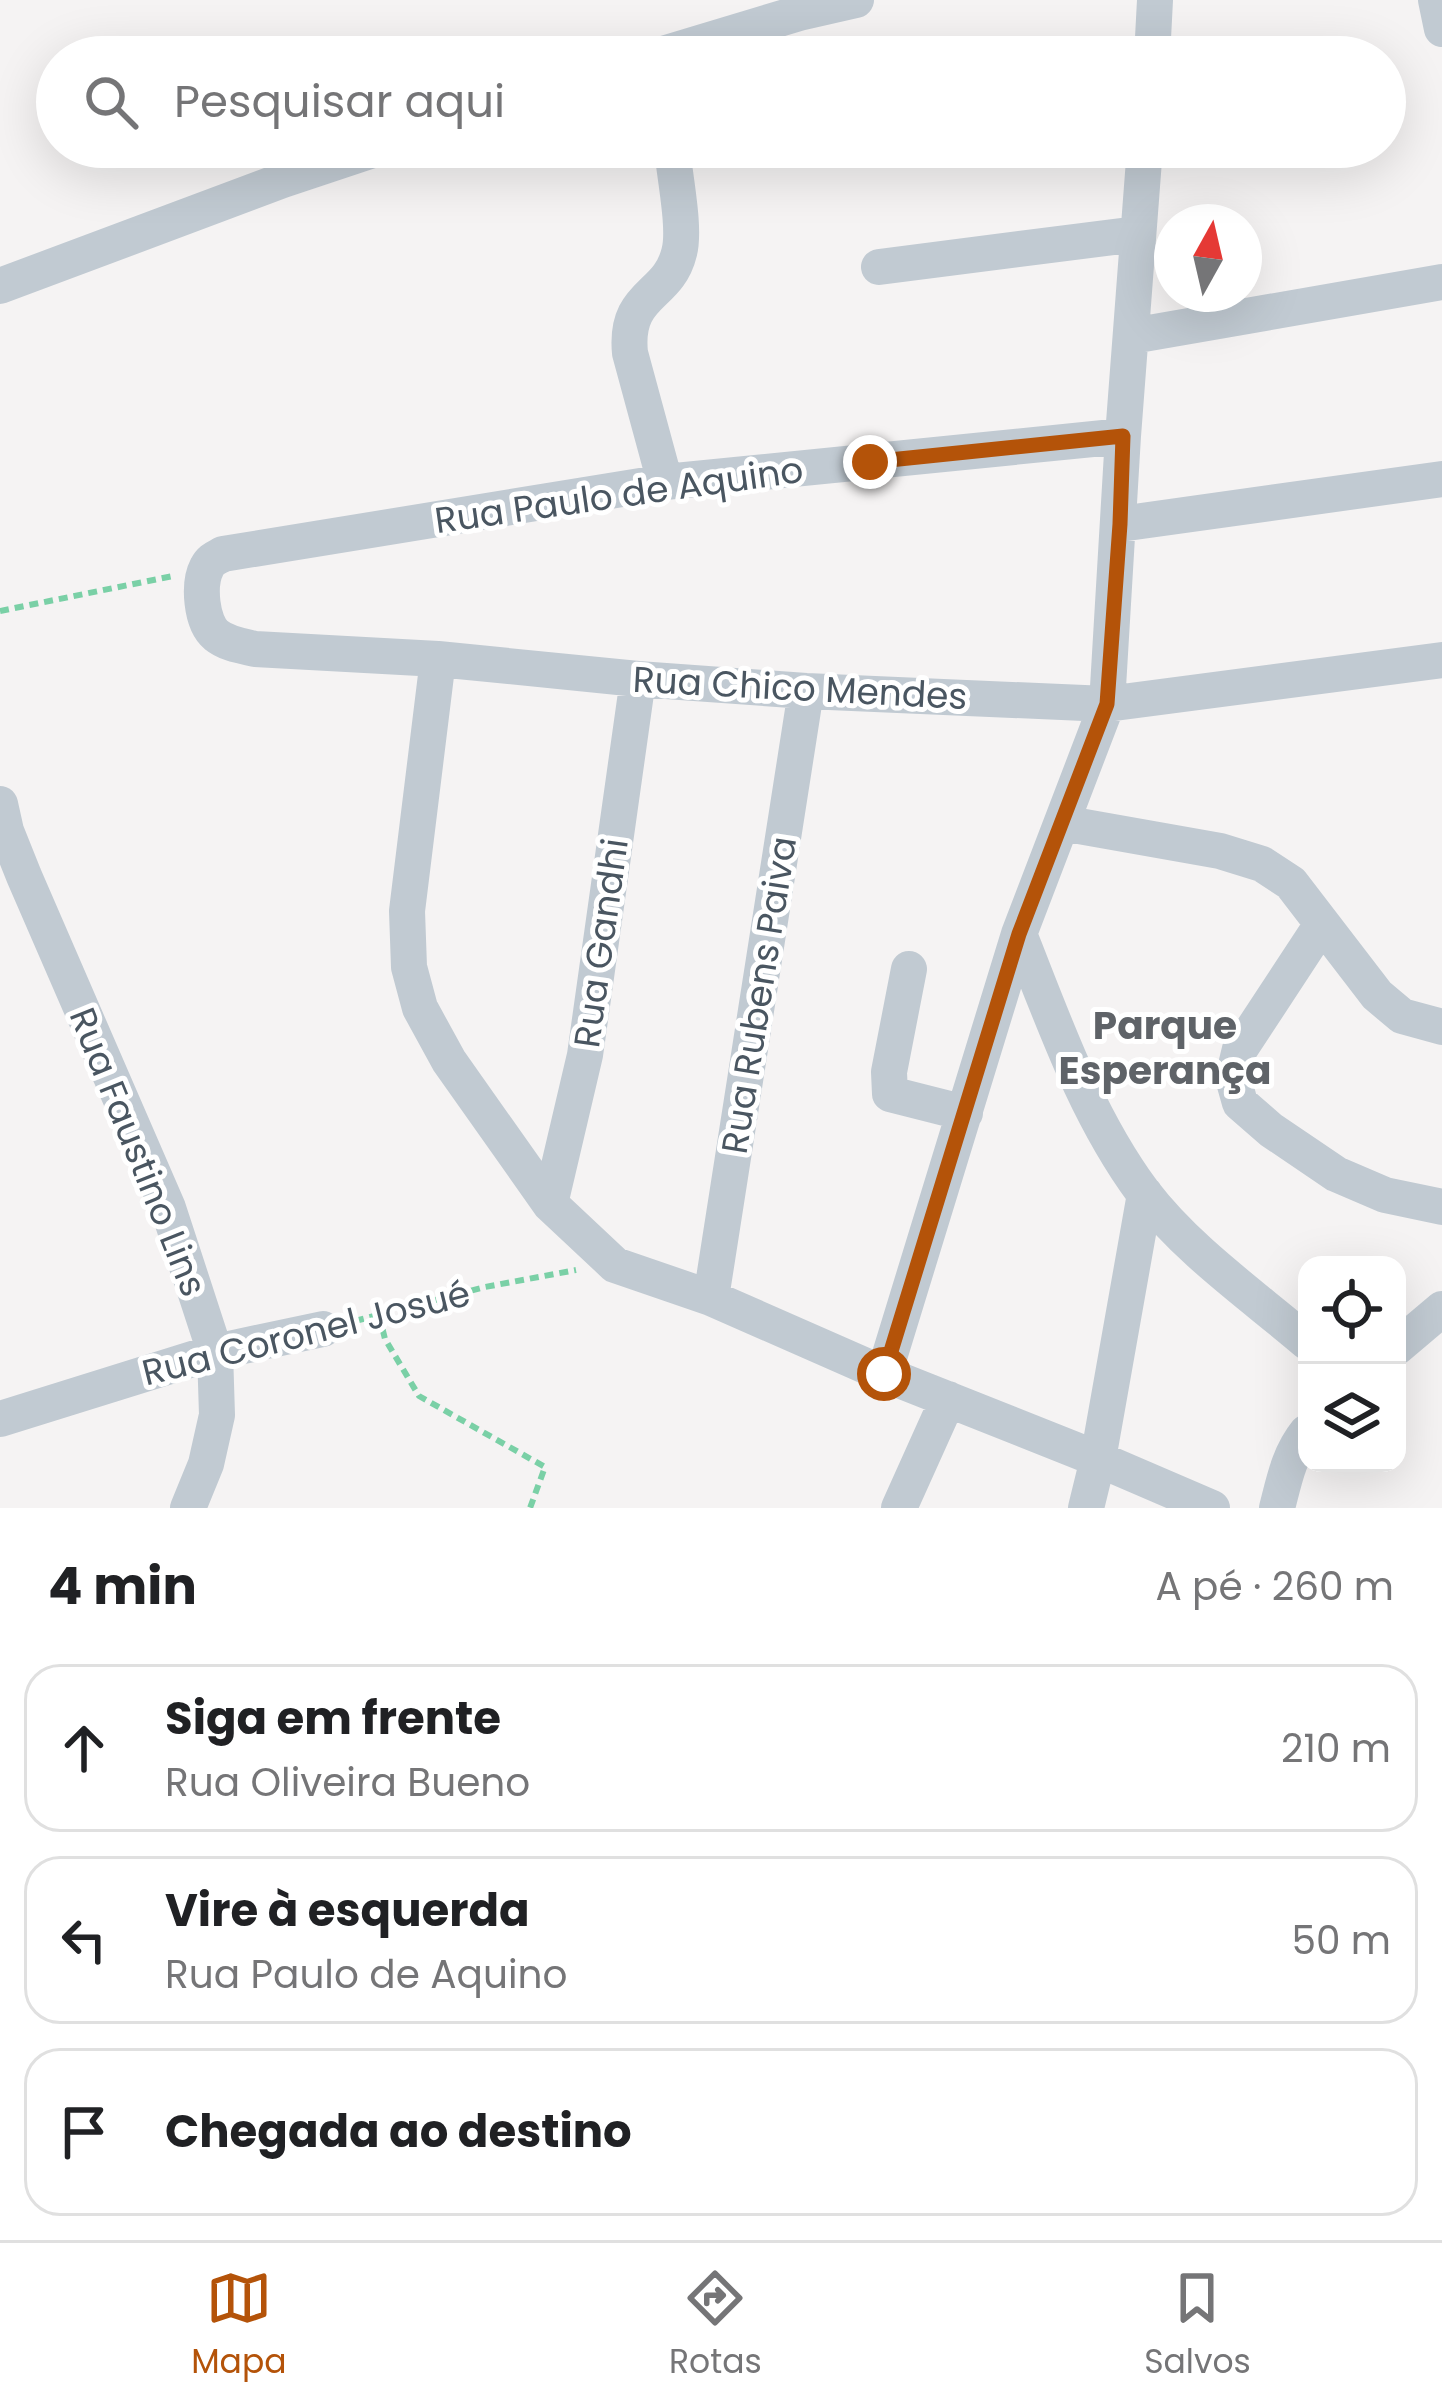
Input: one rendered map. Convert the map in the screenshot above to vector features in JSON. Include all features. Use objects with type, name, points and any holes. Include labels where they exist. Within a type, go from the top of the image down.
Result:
[{"type":"street","points":[[723,36],[856,0]]},
{"type":"street","points":[[1153,36],[1155,0]]},
{"type":"street","points":[[1436,0],[1442,29]]},
{"type":"street","points":[[0,286],[320,168]]},
{"type":"street","points":[[664,482],[628,334],[638,305],[679,257],[674,168]]},
{"type":"street","points":[[884,1374],[1019,934],[1107,704],[1142,168]]},
{"type":"street","points":[[879,267],[1137,234]]},
{"type":"street","points":[[1132,336],[1442,282]]},
{"type":"street","name":"Rua Paulo de Aquino","points":[[205,575],[212,561],[224,554],[502,506],[664,482],[1123,436]]},
{"type":"street","points":[[1120,524],[1442,479]]},
{"type":"street","name":"Rua Chico Mendes","points":[[205,575],[204,617],[215,634],[255,649],[438,659],[806,692],[1107,704],[1442,660]]},
{"type":"street","points":[[438,659],[407,911],[409,967],[420,1008],[449,1061],[550,1204],[615,1265],[711,1298],[1212,1508]]},
{"type":"street","name":"Rua Gandhi","points":[[550,1204],[585,1055],[638,679]]},
{"type":"street","name":"Rua Rubens Paiva","points":[[711,1298],[806,692]]},
{"type":"street","name":"Rua Faustino Lins","points":[[0,804],[24,876],[168,1208],[215,1352],[218,1414],[206,1464],[188,1508]]},
{"type":"street","points":[[1062,823],[1220,851],[1262,864],[1291,883],[1376,995],[1402,1016],[1442,1027]]},
{"type":"street","points":[[1322,925],[1240,1049],[1232,1078],[1240,1103],[1336,1174],[1385,1195],[1442,1207]]},
{"type":"street","points":[[1019,934],[1102,1130],[1145,1195],[1190,1242],[1298,1334]]},
{"type":"street","points":[[909,969],[889,1072],[890,1094],[965,1113]]},
{"type":"street","points":[[1087,1508],[1145,1195]]},
{"type":"street","points":[[1406,1339],[1442,1309]]},
{"type":"street","name":"Rua Coronel Josué","points":[[0,1419],[215,1352],[323,1329]]},
{"type":"street","points":[[899,1508],[948,1399]]},
{"type":"street","points":[[1277,1508],[1298,1444]]},
{"type":"path","points":[[0,611],[205,575]]},
{"type":"path","name":"Rua Coronel Josué","points":[[323,1329],[485,1287],[615,1265]]},
{"type":"path","points":[[379,1315],[385,1340],[419,1396],[544,1467],[530,1508]]},
{"type":"district","name":"Parque Esperança","points":[[1165,1048]]},
{"type":"route","points":[[870,462],[1123,436],[1107,704],[1019,934],[884,1374]]}]
